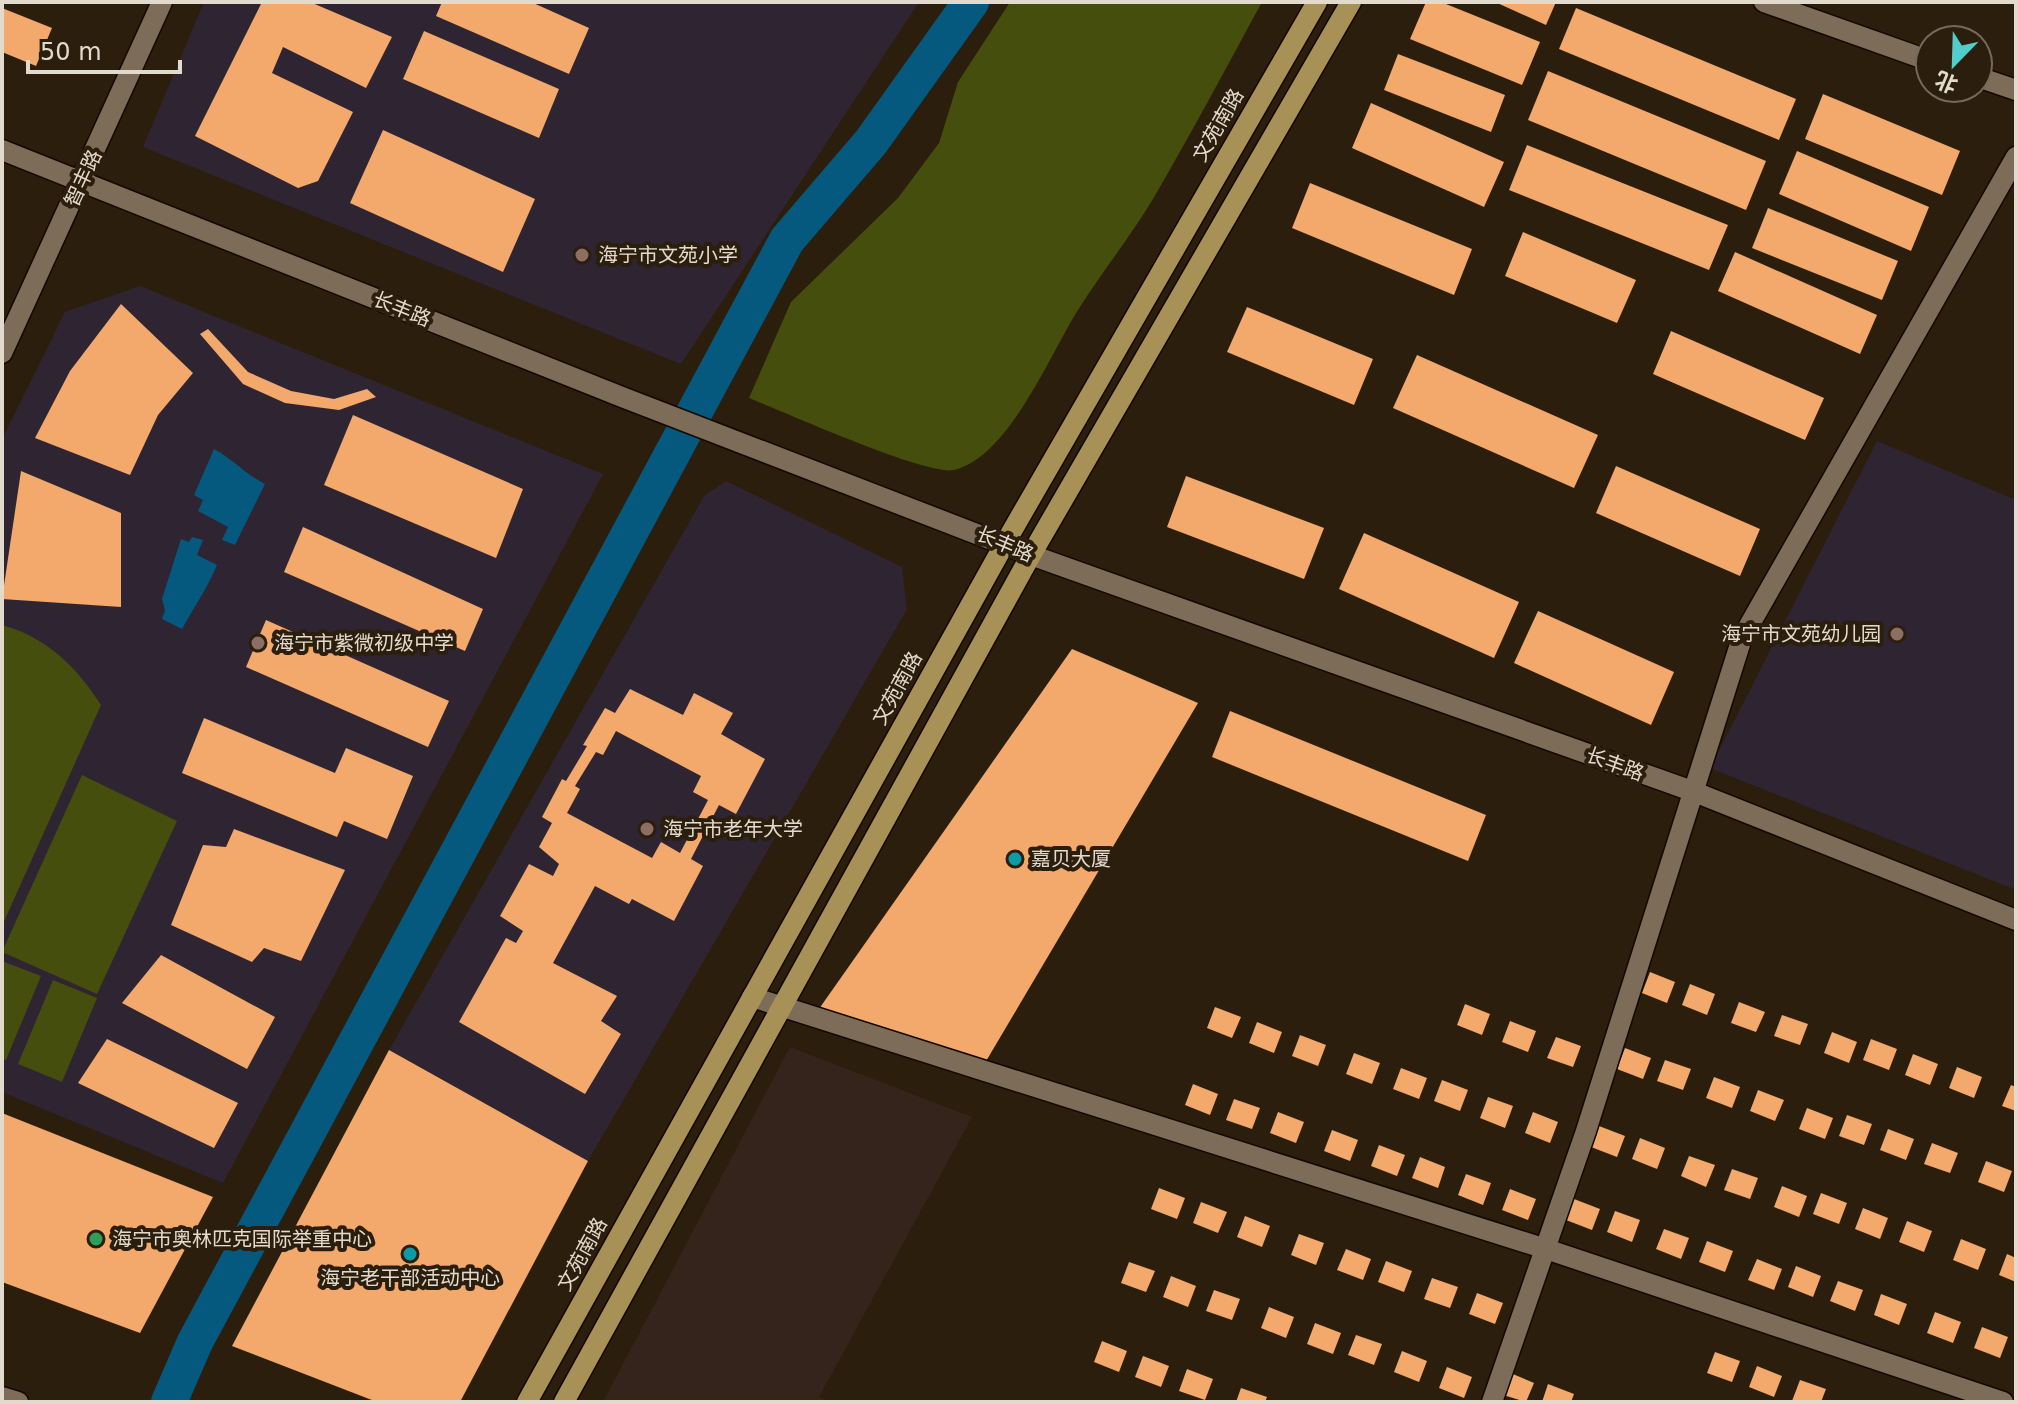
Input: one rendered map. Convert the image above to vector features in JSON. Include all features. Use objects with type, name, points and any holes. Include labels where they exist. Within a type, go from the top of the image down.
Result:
[{"type":"main road","name":"文苑南路","points":[[527,1402],[1005,543],[1317,2]]},
{"type":"main road","points":[[564,1402],[1031,555],[1351,2]]},
{"type":"street","name":"智丰路","points":[[2,353],[162,2]]},
{"type":"street","points":[[1764,2],[1914,55]]},
{"type":"street","points":[[1994,82],[2016,90]]},
{"type":"street","name":"长丰路","points":[[2,150],[622,397],[1031,555],[1692,791],[2016,920]]},
{"type":"street","points":[[1492,1402],[1546,1249],[1742,638],[2016,157]]},
{"type":"street","points":[[752,997],[1546,1249],[2003,1402]]},
{"type":"street","points":[[2,1397],[18,1402]]},
{"type":"shaded area","name":"海宁市文苑小学","points":[[204,2],[919,2],[681,364],[143,147]]},
{"type":"shaded area","name":"海宁市紫微初级中学","points":[[140,286],[603,474],[223,1183],[2,1092],[2,439],[65,312]]},
{"type":"shaded area","name":"海宁市文苑幼儿园","points":[[1877,441],[2016,500],[2016,890],[1710,768]]},
{"type":"shaded area","name":"海宁市老年大学","points":[[726,481],[902,567],[907,609],[588,1161],[389,1050],[704,496]]},
{"type":"shaded area","points":[[790,1047],[972,1117],[819,1397],[832,1402],[603,1402]]},
{"type":"green space","points":[[1010,2],[1262,2],[1153,199],[1078,310],[1026,402],[993,446],[974,461],[954,470],[915,463],[854,442],[749,398],[791,302],[898,198],[939,143],[958,82]]},
{"type":"green space","points":[[2,625],[33,637],[59,655],[82,678],[101,705],[2,926]]},
{"type":"green space","points":[[82,775],[177,821],[97,994],[2,952]]},
{"type":"green space","points":[[2,961],[41,976],[6,1060],[2,1059]]},
{"type":"green space","points":[[53,980],[97,998],[62,1082],[18,1064]]},
{"type":"water","points":[[214,449],[265,484],[235,545],[222,540],[228,527],[198,511],[203,500],[194,495]]},
{"type":"water","points":[[192,537],[203,540],[197,555],[217,565],[182,629],[162,619],[165,610],[162,599],[181,539],[189,542]]},
{"type":"building","points":[[262,2],[310,2],[392,37],[366,88],[283,47],[272,73],[353,112],[318,181],[298,188],[195,136]]},
{"type":"building","points":[[442,2],[531,2],[589,28],[569,74],[436,16]]},
{"type":"building","points":[[1426,2],[1441,2],[1540,42],[1522,85],[1410,39]]},
{"type":"building","points":[[1495,2],[1556,2],[1546,25]]},
{"type":"building","points":[[2,8],[52,28],[36,66],[2,52]]},
{"type":"building","points":[[1576,8],[1796,99],[1779,140],[1559,49]]},
{"type":"building","points":[[424,31],[559,89],[539,138],[403,79]]},
{"type":"building","points":[[1398,54],[1505,95],[1491,132],[1384,90]]},
{"type":"building","points":[[1548,71],[1766,161],[1746,210],[1528,120]]},
{"type":"building","points":[[1823,94],[1960,151],[1942,195],[1805,139]]},
{"type":"building","points":[[1371,103],[1504,162],[1484,207],[1352,148]]},
{"type":"building","points":[[383,130],[535,199],[503,272],[350,203]]},
{"type":"building","points":[[1527,145],[1728,225],[1709,270],[1509,190]]},
{"type":"building","points":[[1797,151],[1929,207],[1911,251],[1779,194]]},
{"type":"building","points":[[1310,183],[1472,249],[1454,295],[1292,228]]},
{"type":"building","points":[[1768,208],[1898,261],[1882,300],[1752,248]]},
{"type":"building","points":[[1523,232],[1636,280],[1617,323],[1505,276]]},
{"type":"building","points":[[1735,252],[1877,315],[1860,354],[1718,291]]},
{"type":"building","points":[[121,304],[193,373],[158,415],[130,475],[35,438],[70,371]]},
{"type":"building","points":[[1247,307],[1373,359],[1354,405],[1227,352]]},
{"type":"building","points":[[208,329],[248,372],[291,391],[334,399],[367,389],[376,397],[339,410],[285,403],[243,384],[200,334]]},
{"type":"building","points":[[1671,331],[1824,398],[1805,440],[1653,374]]},
{"type":"building","points":[[1417,355],[1598,435],[1574,488],[1393,408]]},
{"type":"building","points":[[353,415],[523,489],[496,558],[324,485]]},
{"type":"building","points":[[1616,466],[1760,529],[1740,576],[1596,513]]},
{"type":"building","points":[[21,471],[121,513],[121,607],[2,599]]},
{"type":"building","points":[[1186,476],[1324,528],[1304,579],[1167,527]]},
{"type":"building","points":[[303,527],[483,609],[465,651],[284,572]]},
{"type":"building","points":[[1364,533],[1519,602],[1494,658],[1339,589]]},
{"type":"building","points":[[1538,611],[1674,672],[1651,725],[1514,663]]},
{"type":"building","points":[[266,620],[449,701],[428,747],[246,667]]},
{"type":"building","name":"嘉贝大厦","points":[[1072,649],[1198,703],[982,1068],[814,1016]]},
{"type":"building","points":[[630,689],[683,715],[694,693],[733,713],[721,734],[765,759],[736,814],[719,805],[691,859],[703,866],[674,921],[632,899],[629,904],[595,886],[553,963],[617,996],[601,1021],[621,1034],[585,1094],[459,1022],[506,938],[516,943],[523,931],[500,916],[529,864],[553,876],[559,864],[539,847],[552,823],[542,817],[562,779],[566,781],[587,746],[583,745],[605,708],[615,713]],"holes":[[[616,731],[701,776],[693,792],[708,800],[680,853],[661,842],[652,858],[567,813],[580,789],[575,786],[596,752],[603,755]]]},
{"type":"building","points":[[1230,711],[1486,815],[1468,861],[1212,757]]},
{"type":"building","points":[[204,718],[335,773],[346,748],[413,776],[387,839],[344,821],[337,837],[182,773]]},
{"type":"building","points":[[234,829],[345,870],[301,961],[264,948],[252,962],[171,925],[203,845],[226,847]]},
{"type":"building","points":[[161,955],[275,1017],[247,1069],[122,1003]]},
{"type":"building","points":[[1650,972],[1675,982],[1667,1003],[1642,993]]},
{"type":"building","points":[[1690,984],[1715,994],[1707,1015],[1682,1005]]},
{"type":"building","points":[[1739,1002],[1765,1012],[1756,1032],[1731,1023]]},
{"type":"building","points":[[1465,1004],[1490,1014],[1482,1035],[1457,1025]]},
{"type":"building","points":[[1215,1007],[1241,1017],[1232,1038],[1207,1028]]},
{"type":"building","points":[[1782,1015],[1808,1024],[1800,1045],[1774,1036]]},
{"type":"building","points":[[1510,1021],[1536,1031],[1528,1052],[1502,1042]]},
{"type":"building","points":[[1257,1022],[1282,1032],[1274,1053],[1249,1043]]},
{"type":"building","points":[[1832,1032],[1857,1042],[1849,1063],[1824,1053]]},
{"type":"building","points":[[1300,1035],[1326,1045],[1318,1066],[1292,1056]]},
{"type":"building","points":[[1556,1037],[1581,1046],[1573,1067],[1547,1058]]},
{"type":"building","points":[[107,1039],[238,1103],[214,1148],[78,1083]]},
{"type":"building","points":[[1871,1039],[1897,1049],[1889,1070],[1863,1060]]},
{"type":"building","points":[[1625,1048],[1651,1058],[1643,1079],[1617,1069]]},
{"type":"building","name":"海宁老干部活动中心","points":[[389,1050],[588,1161],[460,1402],[377,1402],[232,1346]]},
{"type":"building","points":[[1354,1053],[1380,1063],[1372,1084],[1346,1074]]},
{"type":"building","points":[[1913,1054],[1938,1064],[1930,1085],[1905,1075]]},
{"type":"building","points":[[1665,1060],[1691,1069],[1683,1090],[1657,1081]]},
{"type":"building","points":[[1957,1067],[1982,1077],[1974,1098],[1949,1088]]},
{"type":"building","points":[[1401,1068],[1427,1078],[1419,1099],[1393,1089]]},
{"type":"building","points":[[1714,1077],[1740,1087],[1732,1108],[1706,1098]]},
{"type":"building","points":[[1442,1080],[1468,1090],[1460,1111],[1434,1101]]},
{"type":"building","points":[[1193,1084],[1218,1094],[1210,1115],[1185,1105]]},
{"type":"building","points":[[2011,1085],[2016,1087],[2016,1111],[2002,1106]]},
{"type":"building","points":[[1758,1090],[1784,1100],[1775,1121],[1750,1111]]},
{"type":"building","points":[[1488,1097],[1513,1106],[1505,1128],[1480,1118]]},
{"type":"building","points":[[1234,1099],[1260,1108],[1252,1129],[1226,1120]]},
{"type":"building","points":[[1807,1108],[1833,1118],[1825,1139],[1799,1129]]},
{"type":"building","points":[[1278,1112],[1304,1122],[1296,1143],[1270,1133]]},
{"type":"building","points":[[1533,1112],[1558,1122],[1550,1143],[1525,1133]]},
{"type":"building","name":"海宁市奥林匹克国际举重中心","points":[[2,1113],[213,1197],[140,1333],[2,1282]]},
{"type":"building","points":[[1847,1115],[1872,1124],[1864,1145],[1839,1136]]},
{"type":"building","points":[[1599,1126],[1625,1136],[1617,1157],[1591,1147]]},
{"type":"building","points":[[1888,1129],[1914,1139],[1906,1160],[1880,1150]]},
{"type":"building","points":[[1332,1130],[1358,1140],[1350,1161],[1324,1151]]},
{"type":"building","points":[[1640,1138],[1665,1148],[1657,1169],[1632,1159]]},
{"type":"building","points":[[1932,1143],[1958,1153],[1950,1173],[1924,1164]]},
{"type":"building","points":[[1379,1145],[1405,1155],[1397,1176],[1371,1166]]},
{"type":"building","points":[[1689,1156],[1715,1165],[1706,1187],[1681,1176]]},
{"type":"building","points":[[1420,1157],[1445,1167],[1438,1188],[1412,1178]]},
{"type":"building","points":[[1986,1161],[2012,1171],[2004,1192],[1978,1182]]},
{"type":"building","points":[[1732,1169],[1758,1178],[1750,1199],[1724,1190]]},
{"type":"building","points":[[1466,1174],[1491,1183],[1483,1205],[1458,1195]]},
{"type":"building","points":[[1782,1186],[1807,1196],[1799,1217],[1774,1207]]},
{"type":"building","points":[[1159,1188],[1185,1198],[1177,1219],[1151,1209]]},
{"type":"building","points":[[1510,1189],[1536,1199],[1528,1220],[1502,1210]]},
{"type":"building","points":[[1821,1193],[1847,1203],[1839,1224],[1813,1214]]},
{"type":"building","points":[[1574,1199],[1600,1209],[1592,1230],[1566,1220]]},
{"type":"building","points":[[1201,1202],[1227,1212],[1218,1233],[1193,1223]]},
{"type":"building","points":[[1863,1208],[1888,1218],[1880,1239],[1855,1229]]},
{"type":"building","points":[[1615,1211],[1640,1220],[1632,1242],[1607,1232]]},
{"type":"building","points":[[1245,1216],[1270,1226],[1262,1247],[1237,1237]]},
{"type":"building","points":[[1907,1221],[1932,1231],[1924,1252],[1899,1242]]},
{"type":"building","points":[[1664,1229],[1689,1238],[1681,1259],[1656,1249]]},
{"type":"building","points":[[1299,1234],[1324,1243],[1316,1265],[1291,1255]]},
{"type":"building","points":[[1961,1239],[1986,1249],[1978,1270],[1953,1260]]},
{"type":"building","points":[[1707,1241],[1733,1251],[1725,1272],[1699,1262]]},
{"type":"building","points":[[1346,1249],[1371,1259],[1363,1280],[1337,1270]]},
{"type":"building","points":[[2007,1254],[2016,1258],[2016,1282],[1999,1275]]},
{"type":"building","points":[[1757,1259],[1782,1269],[1774,1290],[1748,1280]]},
{"type":"building","points":[[1386,1261],[1412,1271],[1404,1292],[1378,1282]]},
{"type":"building","points":[[1129,1262],[1155,1271],[1146,1292],[1121,1283]]},
{"type":"building","points":[[1796,1266],[1821,1276],[1813,1297],[1788,1287]]},
{"type":"building","points":[[1171,1276],[1196,1286],[1188,1307],[1163,1297]]},
{"type":"building","points":[[1432,1278],[1458,1287],[1450,1308],[1424,1299]]},
{"type":"building","points":[[1838,1281],[1863,1290],[1855,1311],[1830,1301]]},
{"type":"building","points":[[1214,1290],[1240,1299],[1232,1320],[1206,1311]]},
{"type":"building","points":[[1477,1293],[1503,1303],[1495,1324],[1469,1314]]},
{"type":"building","points":[[1881,1294],[1907,1304],[1899,1325],[1874,1315]]},
{"type":"building","points":[[1269,1307],[1294,1317],[1286,1338],[1261,1328]]},
{"type":"building","points":[[1935,1312],[1961,1322],[1953,1343],[1927,1333]]},
{"type":"building","points":[[1315,1323],[1341,1333],[1333,1354],[1307,1344]]},
{"type":"building","points":[[1982,1327],[2008,1337],[2000,1358],[1974,1348]]},
{"type":"building","points":[[1356,1335],[1382,1344],[1374,1365],[1348,1355]]},
{"type":"building","points":[[1102,1341],[1127,1351],[1119,1372],[1094,1362]]},
{"type":"building","points":[[1402,1351],[1427,1361],[1419,1382],[1394,1372]]},
{"type":"building","points":[[1715,1352],[1740,1361],[1732,1382],[1707,1373]]},
{"type":"building","points":[[1143,1356],[1169,1366],[1161,1387],[1135,1377]]},
{"type":"building","points":[[1757,1366],[1782,1376],[1774,1397],[1749,1387]]},
{"type":"building","points":[[1447,1367],[1472,1377],[1464,1398],[1439,1388]]},
{"type":"building","points":[[1187,1369],[1213,1379],[1205,1400],[1179,1391]]},
{"type":"building","points":[[1508,1372],[1534,1383],[1526,1402],[1500,1394]]},
{"type":"building","points":[[1800,1380],[1826,1389],[1821,1402],[1792,1401]]},
{"type":"building","points":[[1548,1384],[1574,1394],[1571,1402],[1542,1402]]},
{"type":"building","points":[[1241,1388],[1267,1397],[1265,1402],[1236,1402]]},
{"type":"waterway","points":[[169,1402],[195,1342],[787,240],[871,142],[971,2]]},
{"type":"place","name":"海宁市文苑小学","points":[[582,255]]},
{"type":"place","name":"海宁市文苑幼儿园","points":[[1897,634]]},
{"type":"place","name":"海宁市紫微初级中学","points":[[258,643]]},
{"type":"place","name":"海宁市老年大学","points":[[647,829]]},
{"type":"place","name":"嘉贝大厦","points":[[1015,859]]},
{"type":"place","name":"海宁市奥林匹克国际举重中心","points":[[96,1239]]},
{"type":"place","name":"海宁老干部活动中心","points":[[410,1254]]}]
